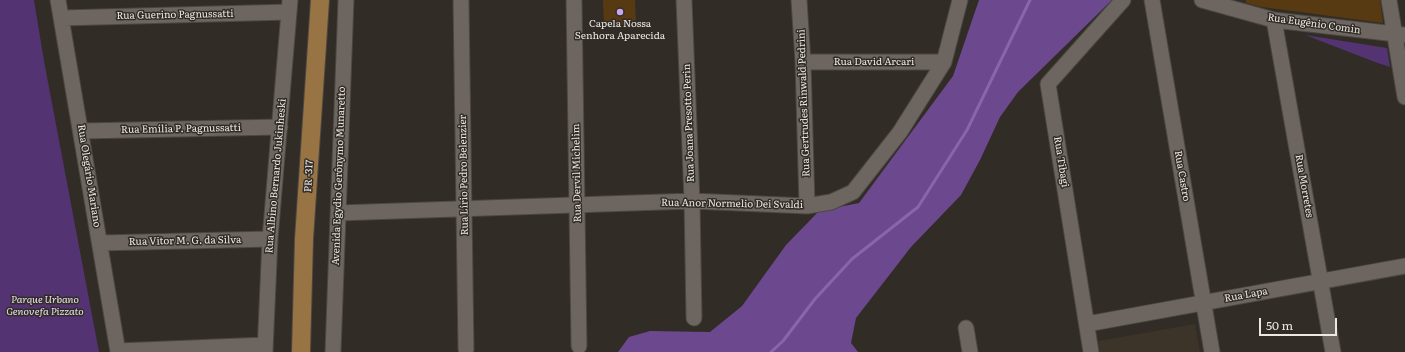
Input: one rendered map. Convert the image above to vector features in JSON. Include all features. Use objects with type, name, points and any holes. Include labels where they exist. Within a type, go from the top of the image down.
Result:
[{"type":"main road","name":"PR -317","points":[[301,352],[304,239],[320,0]]},
{"type":"street","name":"Rua Olegário Mariano","points":[[58,0],[118,351]]},
{"type":"street","name":"Avenida Egydio Gerônymo Munaretto","points":[[333,352],[346,0]]},
{"type":"street","name":"Rua Lírio Pedro Belenzier","points":[[461,0],[466,349]]},
{"type":"street","name":"Rua Dervil Michelim","points":[[574,0],[579,346]]},
{"type":"street","name":"Rua Joana Presotto Perin","points":[[684,0],[692,201],[694,318]]},
{"type":"street","name":"Rua Gertrudes Rinwald Pedrini","points":[[799,0],[803,62],[807,206]]},
{"type":"street","name":"Rua Anor Normelio Dei Svaldi","points":[[338,213],[692,201],[807,206],[831,202],[853,192],[900,132],[944,62],[960,0]]},
{"type":"street","name":"Rua Tibagi","points":[[1091,352],[1048,84],[1123,0]]},
{"type":"street","name":"Rua Castro","points":[[1152,0],[1212,352]]},
{"type":"street","name":"Rua Eugênio Comin","points":[[1202,0],[1274,20],[1400,35]]},
{"type":"street","points":[[1389,0],[1400,35],[1405,97]]},
{"type":"street","name":"Rua Guerino Pagnussatti","points":[[61,18],[290,6]]},
{"type":"street","name":"Rua Albino Bernardo Jukinheski","points":[[265,348],[270,239],[290,6]]},
{"type":"street","name":"Rua Morretes","points":[[1274,20],[1321,282],[1332,352]]},
{"type":"street","name":"Rua David Arcari","points":[[803,62],[944,62]]},
{"type":"street","name":"Rua Emília P. Pagnussatti","points":[[81,131],[280,127]]},
{"type":"street","name":"Rua Vitor M. G. da Silva","points":[[100,243],[270,239]]},
{"type":"street","name":"Rua Lapa","points":[[1087,324],[1405,266]]},
{"type":"street","points":[[966,328],[970,352]]},
{"type":"street","points":[[118,351],[265,348]]},
{"type":"shaded area","points":[[979,0],[1112,0],[1018,92],[1000,117],[980,160],[961,195],[911,247],[856,318],[851,343],[858,352],[618,352],[629,337],[650,331],[710,332],[742,306],[786,245],[819,211],[859,203],[953,76]]},
{"type":"shaded area","points":[[1195,324],[1200,352],[1100,352],[1098,341]]},
{"type":"green space","name":"Parque Urbano Genovefa Pizzato","points":[[0,0],[34,0],[44,61],[99,352],[0,352]]},
{"type":"green space","points":[[1305,35],[1387,48],[1390,67],[1375,62]]},
{"type":"building","name":"Capela Nossa Senhora Aparecida","points":[[603,0],[635,0],[636,24],[604,26]]},
{"type":"building","points":[[1246,0],[1380,0],[1383,23],[1262,7],[1246,3]]},
{"type":"waterway","points":[[771,352],[783,341],[815,299],[852,259],[918,207],[967,130],[1030,0]]},
{"type":"place","name":"Capela Nossa Senhora Aparecida","points":[[620,12]]}]
